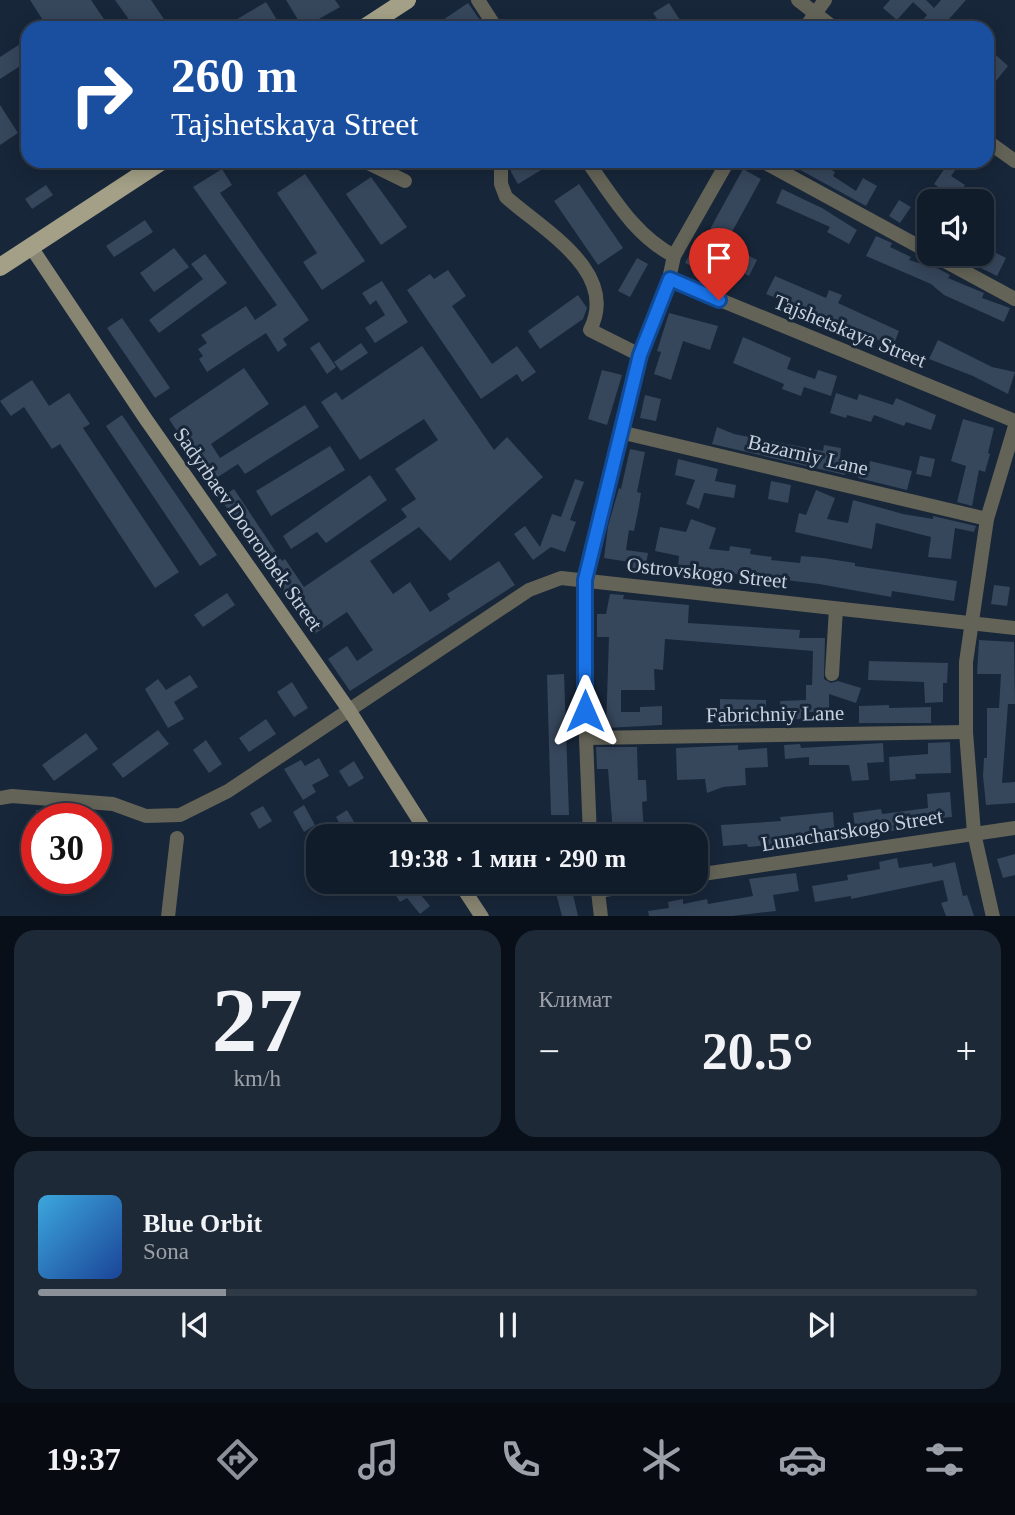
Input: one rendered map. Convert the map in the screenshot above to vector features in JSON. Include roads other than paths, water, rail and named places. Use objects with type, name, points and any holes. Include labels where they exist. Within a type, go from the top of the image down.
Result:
[{"type":"main road","points":[[375,21],[407,0]]},
{"type":"main road","points":[[0,267],[151,168]]},
{"type":"main road","name":"Sadyrbaev Dooronbek Street","points":[[31,247],[145,418],[349,710],[421,824]]},
{"type":"main road","points":[[467,894],[482,916]]},
{"type":"street","points":[[478,0],[492,21]]},
{"type":"street","points":[[797,0],[824,21]]},
{"type":"street","points":[[810,21],[825,0]]},
{"type":"street","points":[[994,146],[1015,161]]},
{"type":"street","points":[[378,168],[405,181]]},
{"type":"street","points":[[501,168],[501,184],[506,197],[572,253],[595,286],[599,306],[590,330],[640,355]]},
{"type":"street","points":[[592,168],[636,229],[651,244],[674,256]]},
{"type":"street","points":[[590,824],[585,580],[640,355],[670,279],[674,256],[724,168]]},
{"type":"street","points":[[775,168],[917,245]]},
{"type":"street","points":[[955,266],[1015,299]]},
{"type":"street","name":"Tajshetskaya Street","points":[[670,279],[1015,424]]},
{"type":"street","points":[[993,916],[974,833],[966,732],[966,662],[987,519],[1015,424]]},
{"type":"street","name":"Bazarniy Lane","points":[[620,432],[987,519]]},
{"type":"street","name":"Ostrovskogo Street","points":[[0,798],[12,796],[113,804],[146,816],[180,815],[228,791],[529,590],[561,578],[1015,628]]},
{"type":"street","points":[[832,674],[836,609]]},
{"type":"street","name":"Fabrichniy Lane","points":[[586,738],[966,732]]},
{"type":"street","name":"Lunacharskogo Street","points":[[708,873],[1015,828]]},
{"type":"street","points":[[168,916],[177,838]]},
{"type":"street","points":[[598,894],[601,916]]}]
